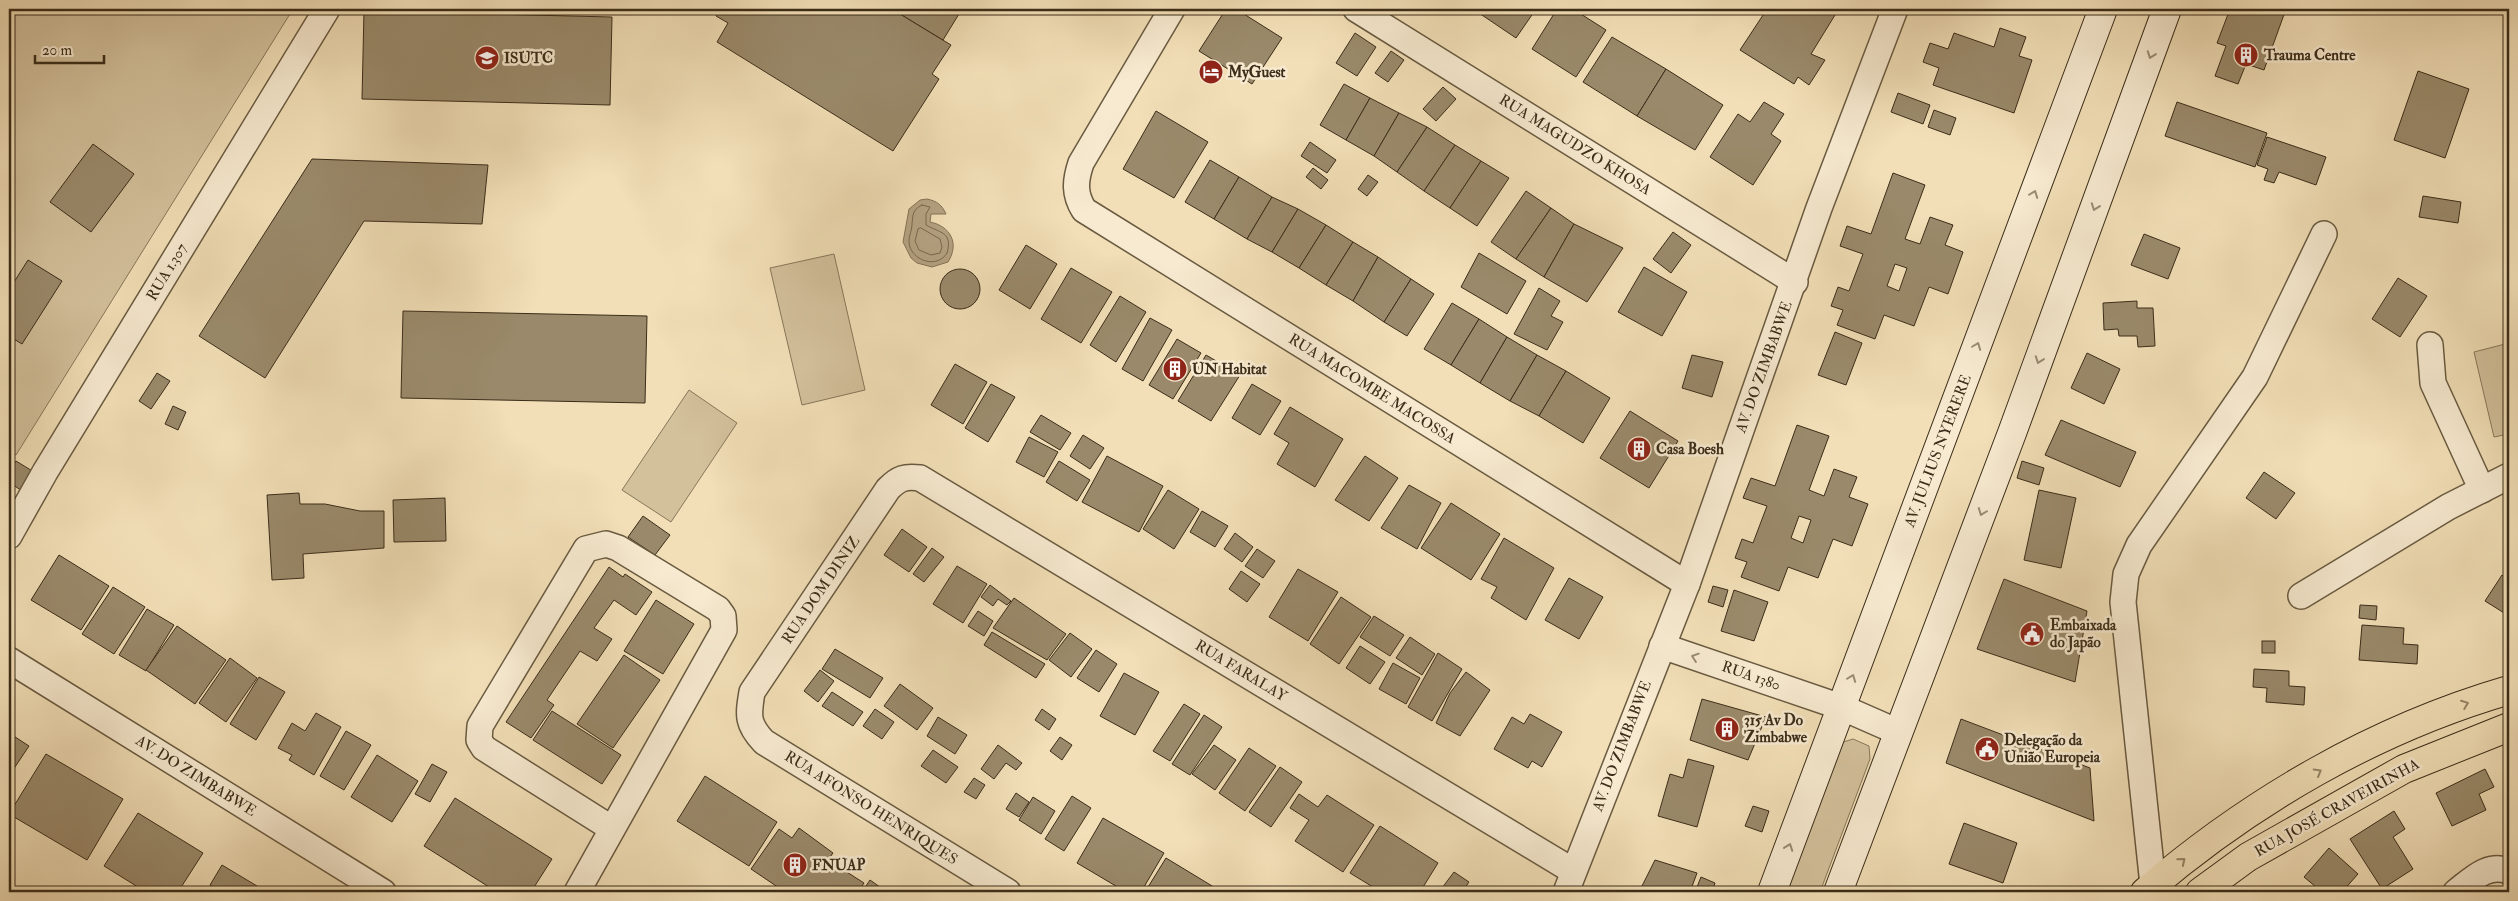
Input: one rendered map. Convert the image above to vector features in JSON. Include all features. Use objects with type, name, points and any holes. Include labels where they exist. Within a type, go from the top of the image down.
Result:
[{"type":"main road","name":"AV. JULIUS NYERERE","points":[[1772,892],[2103,9]]},
{"type":"main road","points":[[1838,892],[2012,433],[2167,9]]},
{"type":"main road","points":[[2149,889],[2194,851],[2268,801],[2366,745],[2468,702],[2509,690]]},
{"type":"main road","name":"RUA JOSÉ CRAVEIRINHA","points":[[2200,892],[2248,857],[2404,769],[2509,727]]},
{"type":"street","name":"RUA 1.307","points":[[9,536],[45,472],[327,9]]},
{"type":"street","name":"RUA MACOMBE MACOSSA","points":[[1172,9],[1081,163],[1075,180],[1078,200],[1084,210],[1687,584]]},
{"type":"street","name":"RUA MAGUDZO KHOSA","points":[[1356,9],[1794,282]]},
{"type":"street","name":"AV. DO ZIMBABWE","points":[[1569,882],[1687,584],[1819,208],[1895,9]]},
{"type":"street","points":[[2149,889],[2123,602],[2126,574],[2139,545],[2255,377],[2324,234]]},
{"type":"street","points":[[2430,346],[2433,383],[2482,490]]},
{"type":"street","name":"RUA DOM DINIZ","points":[[749,712],[752,692],[888,489],[896,481],[906,476]]},
{"type":"street","name":"RUA FARALAY","points":[[906,476],[920,478],[1569,882]]},
{"type":"street","points":[[2301,596],[2448,507],[2509,476]]},
{"type":"street","points":[[577,892],[611,828],[724,630],[725,622],[718,609],[618,548],[606,544],[586,549],[480,726],[479,734],[484,748],[611,828]]},
{"type":"street","name":"RUA 1380","points":[[1662,646],[1841,707],[1898,732]]},
{"type":"street","name":"AV. DO ZIMBABWE","points":[[9,660],[383,892]]},
{"type":"street","name":"RUA AFONSO HENRIQUES","points":[[749,712],[752,729],[764,742],[1008,892]]},
{"type":"street","points":[[2456,892],[2481,873],[2498,867],[2509,871]]},
{"type":"shaded area","points":[[9,9],[293,9],[16,455],[9,451]]},
{"type":"shaded area","points":[[834,254],[865,390],[802,405],[770,268]]},
{"type":"shaded area","points":[[2509,343],[2509,434],[2494,437],[2474,352]]},
{"type":"shaded area","points":[[689,390],[737,423],[671,522],[622,490]]},
{"type":"shaded area","points":[[1853,739],[1869,746],[1870,759],[1820,892],[1786,892],[1840,743]]},
{"type":"water","points":[[927,199],[939,204],[946,214],[931,214],[930,222],[948,231],[953,242],[948,262],[932,267],[917,263],[911,258],[903,242],[909,209],[920,200]]},
{"type":"building","points":[[720,9],[892,9],[951,45],[932,74],[939,79],[893,151],[717,42],[728,23],[716,16]]},
{"type":"building","points":[[892,9],[962,9],[943,40]]},
{"type":"building","points":[[1226,9],[1236,9],[1282,38],[1252,84],[1199,51]]},
{"type":"building","points":[[1473,9],[1536,9],[1516,38]]},
{"type":"building","points":[[1557,9],[1573,9],[1606,30],[1576,77],[1532,49]]},
{"type":"building","points":[[1767,9],[1828,9],[1835,15],[1811,54],[1825,60],[1809,85],[1798,77],[1794,84],[1740,50]]},
{"type":"building","name":"Trauma Centre","points":[[2230,9],[2240,12],[2241,9],[2286,9],[2264,70],[2246,64],[2238,84],[2215,76],[2226,46],[2217,43]]},
{"type":"building","name":"ISUTC","points":[[364,11],[612,17],[610,105],[362,99]]},
{"type":"building","points":[[2000,28],[2026,37],[2019,56],[2032,60],[2014,113],[1933,85],[1939,68],[1923,62],[1930,43],[1948,49],[1954,33],[1994,47]]},
{"type":"building","points":[[1355,33],[1376,47],[1357,76],[1336,63]]},
{"type":"building","points":[[1612,37],[1666,69],[1637,116],[1583,82]]},
{"type":"building","points":[[1391,51],[1404,60],[1388,82],[1375,73]]},
{"type":"building","points":[[1666,69],[1723,105],[1695,150],[1637,116]]},
{"type":"building","points":[[2418,71],[2469,89],[2445,158],[2394,140]]},
{"type":"building","points":[[1344,84],[1370,98],[1346,140],[1320,125]]},
{"type":"building","points":[[1443,87],[1456,99],[1436,121],[1423,109]]},
{"type":"building","points":[[1898,93],[1930,105],[1923,124],[1891,112]]},
{"type":"building","points":[[1370,98],[1399,113],[1374,156],[1346,140]]},
{"type":"building","points":[[1764,102],[1784,114],[1771,134],[1781,141],[1753,185],[1710,157],[1738,114],[1750,122]]},
{"type":"building","points":[[2177,102],[2267,133],[2255,167],[2165,136]]},
{"type":"building","points":[[1934,110],[1956,118],[1950,135],[1928,127]]},
{"type":"building","points":[[1156,111],[1208,142],[1174,198],[1123,169]]},
{"type":"building","points":[[1399,113],[1427,127],[1397,172],[1374,156]]},
{"type":"building","points":[[1427,127],[1455,145],[1424,191],[1397,172]]},
{"type":"building","points":[[2267,137],[2326,157],[2316,185],[2279,172],[2274,183],[2264,180],[2268,169],[2257,165]]},
{"type":"building","points":[[1310,142],[1336,160],[1327,173],[1301,156]]},
{"type":"building","points":[[93,144],[134,174],[91,232],[50,202]]},
{"type":"building","points":[[1455,145],[1481,161],[1450,208],[1424,191]]},
{"type":"building","points":[[312,159],[488,165],[482,224],[364,221],[265,378],[199,336]]},
{"type":"building","points":[[1210,160],[1239,177],[1214,219],[1185,202]]},
{"type":"building","points":[[1481,161],[1509,178],[1477,226],[1450,208]]},
{"type":"building","points":[[1313,168],[1328,180],[1321,189],[1306,177]]},
{"type":"building","points":[[1893,173],[1925,185],[1905,239],[1920,244],[1930,217],[1953,225],[1945,245],[1963,252],[1948,294],[1929,287],[1914,326],[1884,315],[1875,339],[1837,325],[1843,310],[1831,306],[1838,287],[1849,291],[1863,254],[1840,246],[1847,226],[1871,234]],"holes":[[[1895,264],[1907,268],[1899,291],[1887,286]]]},
{"type":"building","points":[[1368,175],[1378,182],[1367,196],[1358,189]]},
{"type":"building","points":[[1239,177],[1272,197],[1247,239],[1214,219]]},
{"type":"building","points":[[1526,191],[1551,208],[1516,259],[1491,242]]},
{"type":"building","points":[[2423,196],[2461,202],[2458,223],[2419,217]]},
{"type":"building","points":[[1272,197],[1298,209],[1272,252],[1247,239]]},
{"type":"building","points":[[1551,208],[1574,224],[1544,277],[1516,259]]},
{"type":"building","points":[[1298,209],[1326,225],[1299,268],[1272,252]]},
{"type":"building","points":[[1574,224],[1623,248],[1587,302],[1544,277]]},
{"type":"building","points":[[1326,225],[1353,242],[1326,285],[1299,268]]},
{"type":"building","points":[[1673,232],[1691,245],[1671,273],[1653,259]]},
{"type":"building","points":[[2144,234],[2180,248],[2168,279],[2131,265]]},
{"type":"building","points":[[1353,242],[1378,257],[1353,301],[1326,285]]},
{"type":"building","points":[[1026,245],[1057,264],[1030,309],[999,290]]},
{"type":"building","points":[[1479,253],[1526,281],[1507,314],[1461,287]]},
{"type":"building","points":[[1378,257],[1411,279],[1384,322],[1353,301]]},
{"type":"building","points":[[28,260],[62,281],[22,344],[9,336],[9,290]]},
{"type":"building","points":[[1644,267],[1687,292],[1662,336],[1618,312]]},
{"type":"building","points":[[1071,268],[1112,292],[1081,343],[1041,319]]},
{"type":"building","points":[[964,269],[971,272],[977,278],[980,289],[979,297],[971,306],[964,309],[956,309],[949,306],[941,297],[940,285],[943,278],[952,270]]},
{"type":"building","points":[[2398,278],[2427,296],[2400,337],[2372,319]]},
{"type":"building","points":[[1411,279],[1434,294],[1407,336],[1384,322]]},
{"type":"building","points":[[1539,288],[1560,301],[1551,316],[1563,322],[1547,350],[1514,334]]},
{"type":"building","points":[[1120,296],[1146,312],[1116,362],[1090,345]]},
{"type":"building","points":[[2137,301],[2137,308],[2153,308],[2155,346],[2138,347],[2137,336],[2119,336],[2118,329],[2104,330],[2103,303]]},
{"type":"building","points":[[1452,303],[1479,319],[1451,365],[1424,349]]},
{"type":"building","points":[[403,311],[647,316],[645,403],[401,398]]},
{"type":"building","points":[[1150,318],[1172,330],[1143,381],[1122,369]]},
{"type":"building","points":[[1479,319],[1507,337],[1480,383],[1451,365]]},
{"type":"building","points":[[1835,332],[1862,343],[1846,385],[1818,375]]},
{"type":"building","points":[[1507,337],[1537,355],[1510,401],[1480,383]]},
{"type":"building","name":"UN Habitat","points":[[1177,339],[1201,353],[1173,399],[1149,385]]},
{"type":"building","points":[[2087,353],[2120,369],[2104,404],[2071,388]]},
{"type":"building","points":[[1206,355],[1240,375],[1211,421],[1178,401]]},
{"type":"building","points":[[1537,355],[1566,371],[1539,416],[1510,401]]},
{"type":"building","points":[[1692,355],[1723,362],[1712,397],[1682,388]]},
{"type":"building","points":[[955,364],[987,382],[963,424],[931,405]]},
{"type":"building","points":[[1566,371],[1610,398],[1583,443],[1539,416]]},
{"type":"building","points":[[157,373],[170,381],[151,409],[139,401]]},
{"type":"building","points":[[991,384],[1015,397],[988,442],[965,428]]},
{"type":"building","points":[[1252,384],[1281,401],[1260,435],[1232,418]]},
{"type":"building","points":[[173,406],[186,412],[178,430],[165,424]]},
{"type":"building","points":[[1290,407],[1343,439],[1315,487],[1277,464],[1289,443],[1274,434]]},
{"type":"building","name":"Casa Boesh","points":[[1630,411],[1678,441],[1649,488],[1600,458]]},
{"type":"building","points":[[1041,415],[1071,433],[1060,450],[1030,432]]},
{"type":"building","points":[[2061,420],[2136,452],[2120,487],[2045,455]]},
{"type":"building","points":[[1797,425],[1829,436],[1809,490],[1824,496],[1834,469],[1857,477],[1849,497],[1868,504],[1852,546],[1833,539],[1818,578],[1788,567],[1779,591],[1741,577],[1747,562],[1735,558],[1742,539],[1753,543],[1767,506],[1743,498],[1751,478],[1775,486]],"holes":[[[1799,516],[1811,520],[1803,543],[1791,538]]]},
{"type":"building","points":[[1083,435],[1104,448],[1090,469],[1070,456]]},
{"type":"building","points":[[1029,437],[1058,452],[1044,477],[1016,462]]},
{"type":"building","points":[[1107,456],[1163,486],[1139,532],[1082,502]]},
{"type":"building","points":[[1365,456],[1398,478],[1369,521],[1335,500]]},
{"type":"building","points":[[16,461],[34,472],[22,491],[9,482],[9,472]]},
{"type":"building","points":[[1059,461],[1090,480],[1077,501],[1046,482]]},
{"type":"building","points":[[2022,461],[2044,468],[2039,485],[2017,478]]},
{"type":"building","points":[[2264,472],[2295,493],[2276,519],[2246,498]]},
{"type":"building","points":[[1409,485],[1441,503],[1417,549],[1381,528]]},
{"type":"building","points":[[1168,490],[1199,509],[1174,549],[1143,529]]},
{"type":"building","points":[[2039,490],[2076,498],[2061,568],[2024,560]]},
{"type":"building","points":[[299,493],[300,504],[325,504],[360,511],[384,511],[384,548],[303,554],[304,578],[272,580],[267,495]]},
{"type":"building","points":[[445,498],[446,541],[394,542],[393,500]]},
{"type":"building","points":[[1451,503],[1500,534],[1471,580],[1421,548]]},
{"type":"building","points":[[1202,511],[1228,526],[1215,547],[1190,532]]},
{"type":"building","points":[[643,516],[670,535],[655,555],[628,537]]},
{"type":"building","points":[[902,529],[927,547],[909,572],[884,555]]},
{"type":"building","points":[[1235,533],[1253,547],[1242,562],[1224,549]]},
{"type":"building","points":[[1504,538],[1554,568],[1526,620],[1491,598],[1497,587],[1481,579]]},
{"type":"building","points":[[932,548],[944,557],[924,582],[913,574]]},
{"type":"building","points":[[1257,549],[1275,561],[1263,578],[1245,566]]},
{"type":"building","points":[[59,555],[109,586],[81,630],[31,600]]},
{"type":"building","points":[[957,566],[987,584],[963,623],[933,604]]},
{"type":"building","points":[[609,567],[623,577],[625,574],[652,592],[636,615],[614,600],[594,628],[612,639],[597,661],[580,651],[547,700],[554,705],[531,738],[506,722]]},
{"type":"building","points":[[1298,569],[1338,592],[1308,641],[1269,617]]},
{"type":"building","points":[[1241,571],[1260,584],[1247,602],[1229,589]]},
{"type":"building","points":[[2502,575],[2509,580],[2509,616],[2485,601]]},
{"type":"building","points":[[1569,578],[1603,597],[1579,639],[1545,620]]},
{"type":"building","points":[[2004,579],[2087,611],[2075,682],[1977,649]]},
{"type":"building","points":[[990,585],[1011,601],[1007,605],[998,599],[993,606],[981,597]]},
{"type":"building","points":[[1713,586],[1728,590],[1723,607],[1708,602]]},
{"type":"building","points":[[113,587],[145,607],[114,654],[82,634]]},
{"type":"building","points":[[1734,590],[1768,602],[1754,641],[1721,631]]},
{"type":"building","points":[[1341,597],[1371,617],[1339,664],[1310,644]]},
{"type":"building","points":[[1014,598],[1066,634],[1047,660],[993,628]]},
{"type":"building","points":[[656,600],[694,624],[663,674],[624,651]]},
{"type":"building","points":[[2360,605],[2377,606],[2376,620],[2359,618]]},
{"type":"building","points":[[147,609],[174,625],[146,671],[119,655]]},
{"type":"building","points":[[978,611],[993,621],[984,636],[968,626]]},
{"type":"building","points":[[1374,616],[1404,635],[1390,656],[1360,637]]},
{"type":"building","points":[[2362,625],[2404,628],[2403,644],[2418,645],[2417,664],[2359,660]]},
{"type":"building","points":[[177,626],[226,660],[195,704],[146,670]]},
{"type":"building","points":[[992,632],[1045,664],[1036,678],[984,645]]},
{"type":"building","points":[[1070,633],[1092,649],[1071,677],[1049,660]]},
{"type":"building","points":[[1410,637],[1435,654],[1422,675],[1396,658]]},
{"type":"building","points":[[2262,641],[2275,641],[2275,653],[2262,653]]},
{"type":"building","points":[[1360,646],[1385,662],[1370,684],[1346,668]]},
{"type":"building","points":[[835,649],[883,678],[870,698],[822,669]]},
{"type":"building","points":[[1096,650],[1117,664],[1099,692],[1077,678]]},
{"type":"building","points":[[1438,653],[1462,669],[1432,721],[1408,707]]},
{"type":"building","points":[[624,655],[660,680],[613,748],[577,724]]},
{"type":"building","points":[[230,658],[257,678],[226,722],[199,703]]},
{"type":"building","points":[[1393,663],[1420,678],[1406,704],[1379,689]]},
{"type":"building","points":[[2254,669],[2289,671],[2289,686],[2305,687],[2304,705],[2266,702],[2267,688],[2253,687]]},
{"type":"building","points":[[820,670],[834,681],[818,702],[804,691]]},
{"type":"building","points":[[1466,672],[1490,690],[1460,736],[1436,723],[1450,693]]},
{"type":"building","points":[[1124,673],[1159,692],[1135,735],[1100,716]]},
{"type":"building","points":[[259,677],[285,692],[256,740],[230,724]]},
{"type":"building","points":[[900,684],[933,708],[917,730],[884,706]]},
{"type":"building","points":[[832,692],[863,712],[853,726],[822,706]]},
{"type":"building","name":"315 Av Do Zimbabwe","points":[[1702,699],[1766,717],[1748,760],[1690,740]]},
{"type":"building","points":[[1184,704],[1200,714],[1170,761],[1153,751]]},
{"type":"building","points":[[875,709],[894,722],[882,739],[863,726]]},
{"type":"building","points":[[1042,709],[1056,719],[1049,730],[1035,720]]},
{"type":"building","points":[[552,711],[621,755],[602,784],[533,740]]},
{"type":"building","points":[[316,713],[341,727],[314,775],[289,760],[292,755],[278,748],[292,723],[305,731]]},
{"type":"building","points":[[1530,714],[1562,732],[1542,767],[1532,761],[1528,768],[1494,749],[1512,717],[1524,724]]},
{"type":"building","points":[[1204,715],[1222,727],[1190,775],[1172,764]]},
{"type":"building","points":[[938,717],[967,735],[955,754],[927,736]]},
{"type":"building","points":[[1961,719],[2090,768],[2094,821],[1946,763]]},
{"type":"building","points":[[346,731],[371,745],[344,790],[320,776]]},
{"type":"building","points":[[9,733],[29,746],[9,776]]},
{"type":"building","points":[[1060,737],[1072,745],[1062,760],[1050,751]]},
{"type":"building","points":[[998,745],[1022,763],[1016,770],[1006,763],[994,779],[981,769]]},
{"type":"building","points":[[1214,745],[1236,760],[1215,790],[1192,774]]},
{"type":"building","points":[[1249,748],[1276,766],[1245,811],[1219,793]]},
{"type":"building","points":[[933,750],[958,767],[946,783],[921,766]]},
{"type":"building","points":[[46,754],[123,799],[87,860],[9,814]]},
{"type":"building","points":[[377,755],[418,781],[392,822],[351,797]]},
{"type":"building","points":[[1688,759],[1714,766],[1697,827],[1658,816],[1670,774],[1683,778]]},
{"type":"building","points":[[432,764],[447,772],[430,802],[415,794]]},
{"type":"building","points":[[1280,767],[1302,782],[1271,827],[1249,812]]},
{"type":"building","points":[[2485,769],[2494,787],[2479,794],[2486,810],[2452,826],[2436,793]]},
{"type":"building","points":[[705,776],[777,822],[749,866],[677,821]]},
{"type":"building","points":[[974,778],[985,785],[976,799],[964,792]]},
{"type":"building","points":[[1016,793],[1029,802],[1019,817],[1006,809]]},
{"type":"building","points":[[1299,794],[1318,807],[1327,795],[1374,825],[1343,872],[1295,841],[1309,820],[1290,808]]},
{"type":"building","points":[[1072,796],[1091,808],[1064,851],[1045,839]]},
{"type":"building","points":[[1033,797],[1055,811],[1041,834],[1019,820]]},
{"type":"building","points":[[455,798],[552,859],[531,892],[497,892],[424,846]]},
{"type":"building","points":[[1753,806],[1769,811],[1762,832],[1745,826]]},
{"type":"building","points":[[2394,811],[2405,829],[2393,837],[2413,869],[2382,889],[2350,839]]},
{"type":"building","points":[[138,813],[203,853],[178,892],[146,892],[104,866]]},
{"type":"building","points":[[1103,818],[1164,853],[1141,892],[1126,892],[1077,863]]},
{"type":"building","points":[[1964,823],[2017,843],[2003,883],[1949,864]]},
{"type":"building","points":[[1380,826],[1438,863],[1420,892],[1381,892],[1350,873]]},
{"type":"building","name":"FNUAP","points":[[799,828],[833,853],[828,860],[864,883],[858,892],[817,892],[810,888],[807,892],[785,892],[751,869],[779,829],[792,838]]},
{"type":"building","points":[[2329,848],[2358,874],[2342,892],[2322,892],[2304,877]]},
{"type":"building","points":[[1166,858],[1222,892],[1145,892]]},
{"type":"building","points":[[1655,860],[1697,873],[1690,892],[1639,892]]},
{"type":"building","points":[[222,865],[267,892],[223,892],[210,885]]},
{"type":"building","points":[[1454,872],[1469,882],[1462,892],[1439,892]]},
{"type":"building","points":[[1701,877],[1715,883],[1712,892],[1695,892]]},
{"type":"building","points":[[870,880],[887,892],[862,892]]},
{"type":"place","name":"Trauma Centre","points":[[2246,55]]},
{"type":"place","name":"ISUTC","points":[[487,58]]},
{"type":"place","name":"MyGuest","points":[[1211,72]]},
{"type":"place","name":"UN Habitat","points":[[1175,369]]},
{"type":"place","name":"Casa Boesh","points":[[1639,449]]},
{"type":"place","name":"Embaixada do Japão","points":[[2032,634]]},
{"type":"place","name":"315 Av Do Zimbabwe","points":[[1727,729]]},
{"type":"place","name":"Delegação da União Europeia","points":[[1987,749]]},
{"type":"place","name":"FNUAP","points":[[795,865]]}]
